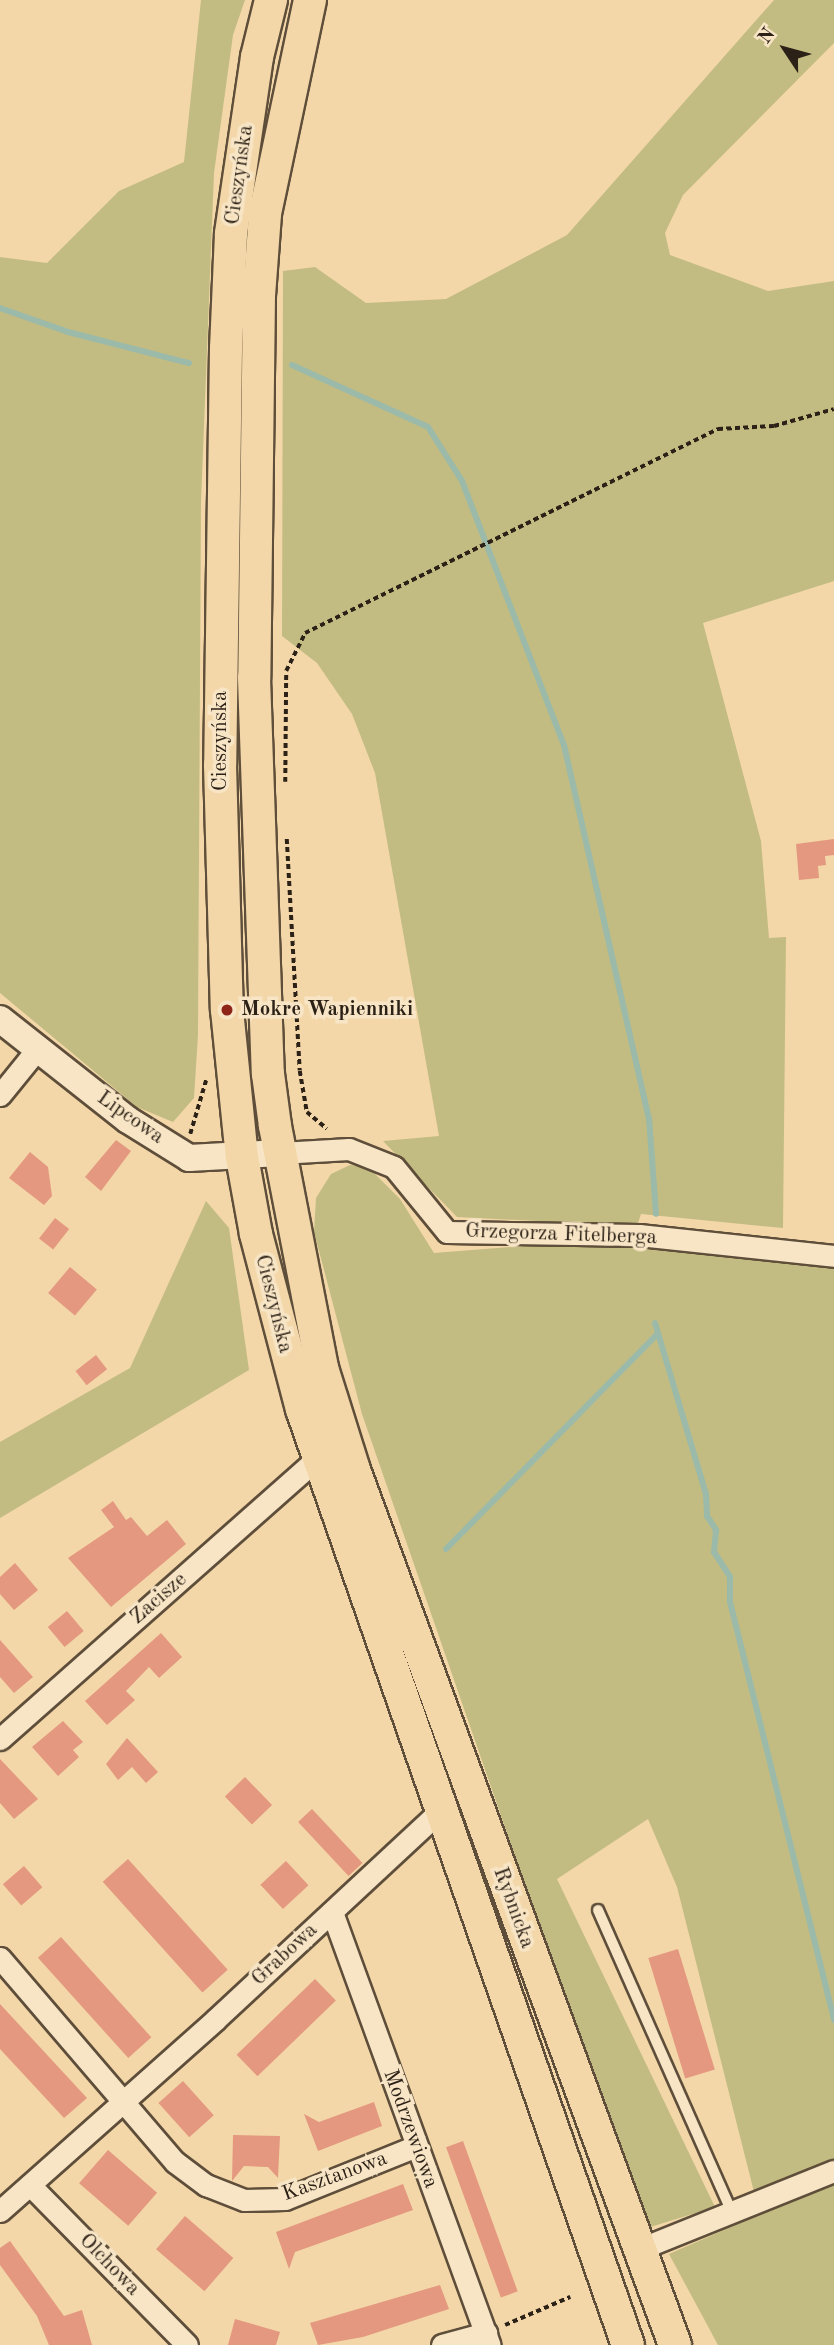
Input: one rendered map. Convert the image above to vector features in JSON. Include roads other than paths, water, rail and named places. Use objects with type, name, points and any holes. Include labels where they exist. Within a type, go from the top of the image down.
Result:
[{"type":"main road","name":"Cieszyńska","points":[[271,0],[253,82],[231,234],[226,349],[220,765],[227,1010],[242,1157],[281,1339],[332,1467]]},
{"type":"main road","name":"Cieszyńska","points":[[310,0],[265,214],[259,295],[254,678],[268,1062],[280,1153],[319,1356],[332,1467]]},
{"type":"main road","name":"Rybnicka","points":[[332,1467],[444,1807],[628,2345]]},
{"type":"main road","name":"Rybnicka","points":[[332,1467],[675,2345]]},
{"type":"street","name":"Lipcowa","points":[[0,1018],[128,1120],[189,1158],[242,1157]]},
{"type":"street","points":[[0,1095],[38,1048]]},
{"type":"street","name":"Grzegorza Fitelberga","points":[[280,1153],[349,1149],[394,1167],[447,1232],[639,1235],[834,1256]]},
{"type":"street","points":[[242,1157],[280,1153]]},
{"type":"street","name":"Zacisze","points":[[0,1740],[332,1467]]},
{"type":"street","name":"Grabowa","points":[[0,2211],[332,1912],[444,1807]]},
{"type":"street","name":"Modrzewiowa","points":[[332,1912],[487,2339]]},
{"type":"street","points":[[0,1958],[123,2101]]},
{"type":"street","name":"Kasztanowa","points":[[123,2101],[175,2162],[206,2185],[244,2200],[285,2199],[415,2146]]},
{"type":"street","points":[[637,2250],[731,2210],[834,2171]]},
{"type":"street","name":"Olchowa","points":[[30,2185],[187,2345]]},
{"type":"street","points":[[442,2345],[487,2339]]},
{"type":"lane","points":[[598,1910],[731,2210]]},
{"type":"waterway","points":[[0,308],[68,332],[189,363]]},
{"type":"waterway","points":[[292,365],[428,427],[462,481],[564,745],[649,1118],[656,1214]]},
{"type":"waterway","points":[[655,1323],[706,1494],[707,1516],[716,1530],[714,1552],[730,1577],[730,1602],[834,2020]]},
{"type":"waterway","points":[[446,1549],[656,1335]]},
{"type":"place","name":"Mokre Wapienniki","points":[[227,1010]]}]
